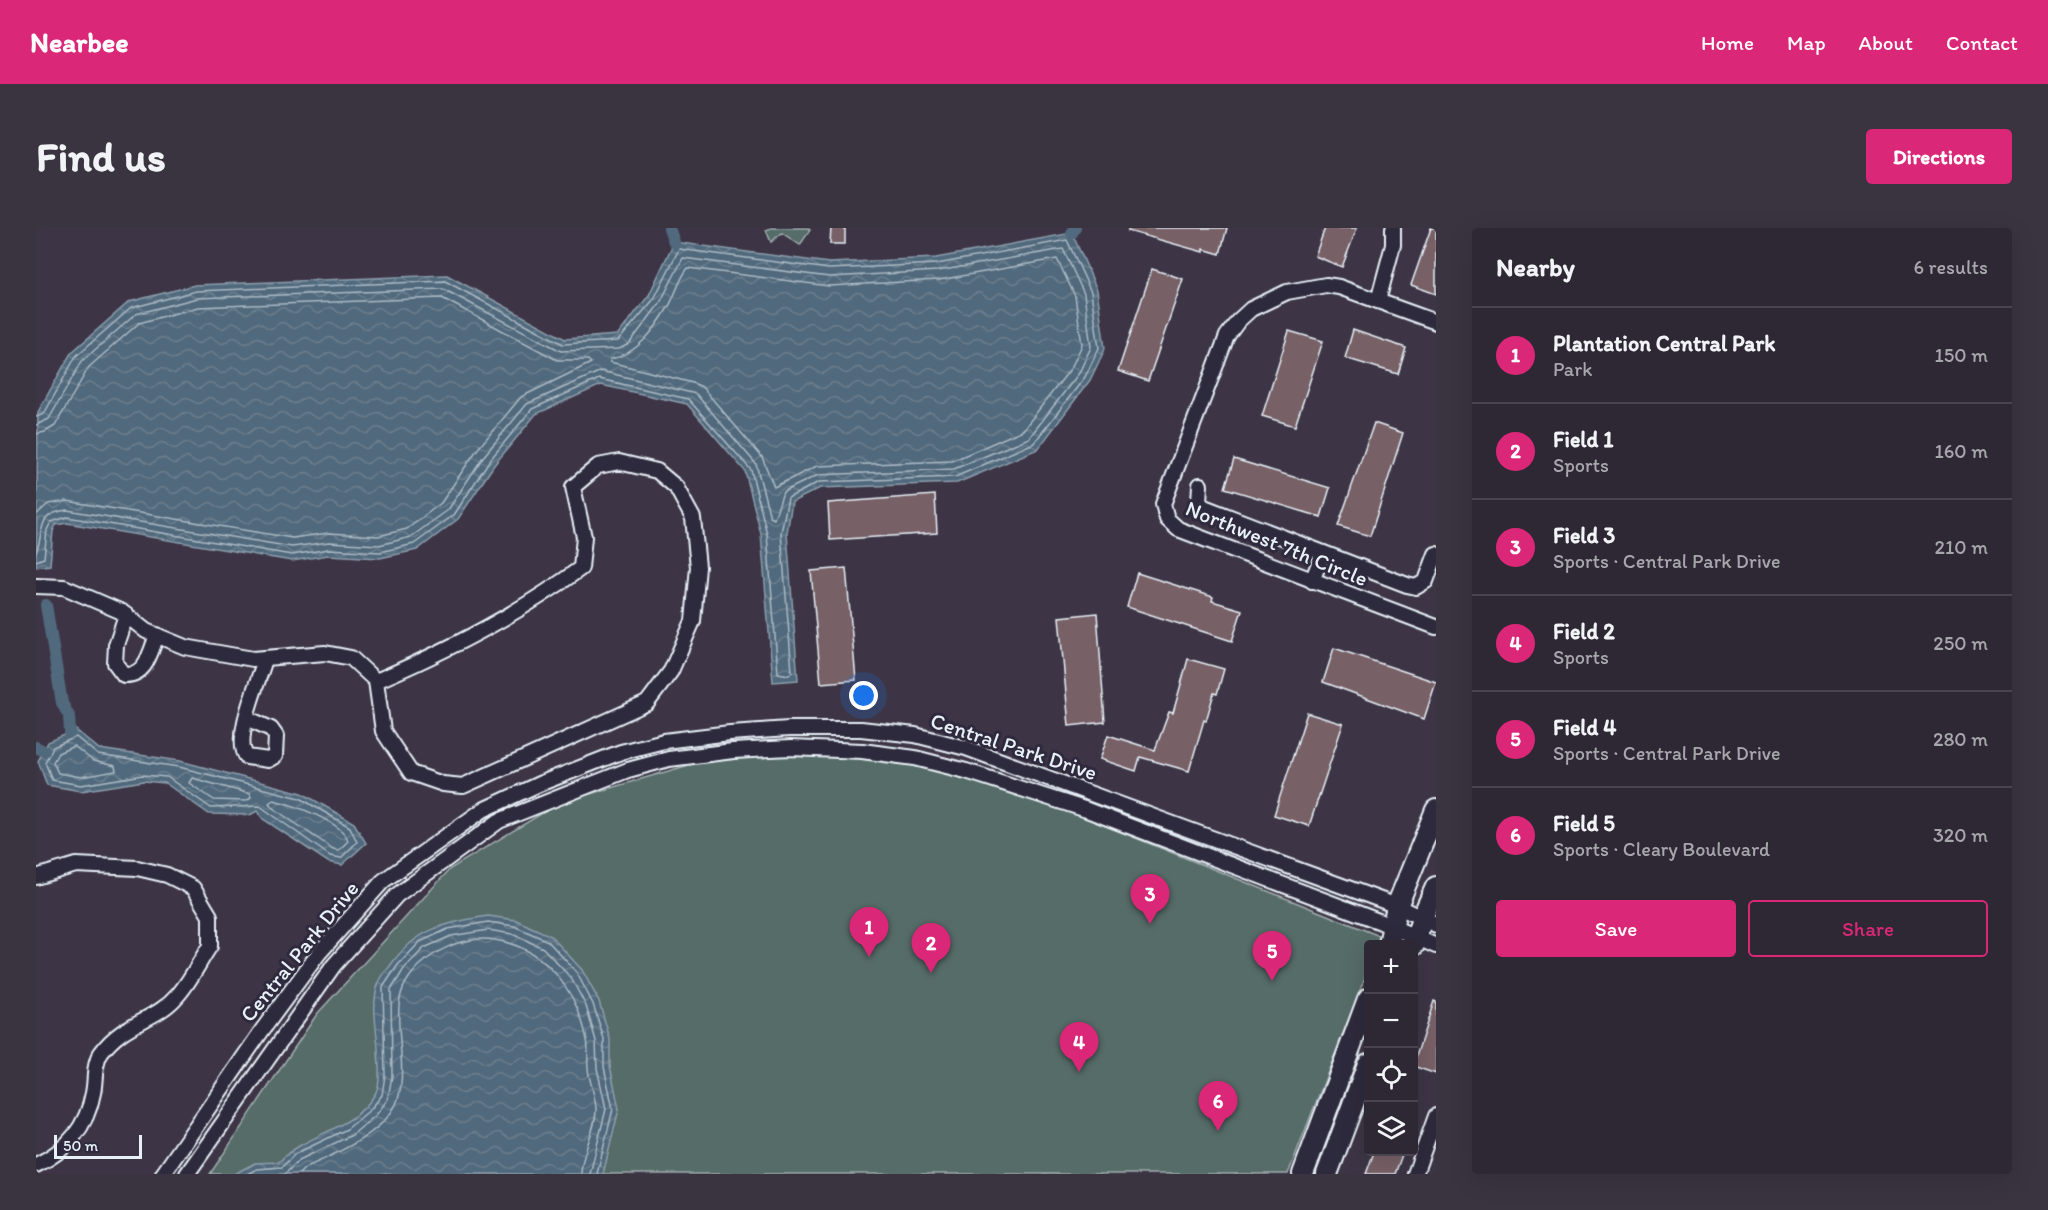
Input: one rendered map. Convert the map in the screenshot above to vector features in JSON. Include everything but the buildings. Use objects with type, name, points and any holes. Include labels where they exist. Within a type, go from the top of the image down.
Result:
[{"type":"street","points":[[1378,301],[1393,245],[1393,228]]},
{"type":"street","name":"Northwest 7th Circle","points":[[1436,322],[1326,285],[1287,292],[1251,309],[1227,336],[1165,497],[1164,512],[1178,529],[1436,627]]},
{"type":"street","points":[[36,586],[64,587],[126,615],[146,631],[185,647],[253,659],[325,654],[351,658],[376,681],[382,731],[411,773],[443,784],[463,786],[616,720],[647,703],[670,671],[693,621],[698,567],[693,518],[676,487],[657,471],[619,462],[598,466],[573,487],[584,537],[581,568],[553,588],[450,649],[376,681]]},
{"type":"street","points":[[1200,485],[1199,502],[1204,507],[1407,585],[1416,587],[1426,581],[1436,554]]},
{"type":"street","points":[[1312,581],[1323,553]]},
{"type":"street","points":[[126,615],[116,645],[115,663],[124,675],[133,675],[141,670],[157,636]]},
{"type":"street","points":[[247,718],[265,658]]},
{"type":"street","name":"Central Park Drive","points":[[163,1174],[263,1029],[319,953],[383,881],[491,806],[539,784],[621,752],[664,741],[789,729],[861,729],[915,735],[966,748],[1397,906],[1429,921]]},
{"type":"street","name":"Central Park Drive","points":[[187,1174],[334,965],[397,895],[499,821],[628,770],[669,759],[733,751],[808,747],[915,758],[977,774],[1078,806],[1390,936],[1409,940]]},
{"type":"street","points":[[1390,936],[1397,906],[1436,810]]},
{"type":"street","points":[[36,877],[76,865],[137,868],[167,875],[193,888],[210,916],[210,946],[177,997],[157,1012],[116,1035],[100,1055],[96,1065],[93,1095],[77,1135],[56,1156],[36,1165]]},
{"type":"street","points":[[1415,940],[1429,921],[1436,887]]},
{"type":"street","name":"Central Park Drive","points":[[1418,942],[1436,946]]},
{"type":"street","points":[[1303,1174],[1364,1010]]},
{"type":"street","points":[[1327,1174],[1364,1075]]},
{"type":"street","points":[[1415,1174],[1436,1116]]},
{"type":"green space","points":[[808,228],[810,230],[800,245],[782,233],[771,242],[766,230]]},
{"type":"green space","points":[[809,752],[916,763],[1066,810],[1382,937],[1381,940],[1364,940],[1364,980],[1288,1174],[210,1174],[317,1014],[450,869],[559,803],[696,763]]},
{"type":"water","points":[[1072,233],[1097,290],[1105,349],[1090,380],[1038,449],[957,483],[820,488],[792,502],[787,533],[798,680],[773,682],[761,534],[745,471],[687,404],[601,385],[536,414],[494,465],[458,519],[417,550],[380,558],[328,555],[292,561],[67,523],[56,525],[53,531],[50,565],[36,567],[38,412],[71,353],[129,302],[195,285],[447,275],[565,339],[618,335],[649,295],[674,242],[829,263],[936,258]]},
{"type":"water","points":[[76,730],[99,749],[180,761],[302,793],[354,823],[366,843],[342,865],[328,862],[263,819],[257,811],[250,815],[209,814],[165,783],[144,781],[81,791],[47,785],[38,761],[48,742]]},
{"type":"water","points":[[488,916],[516,920],[551,936],[582,970],[599,1001],[610,1039],[610,1066],[619,1109],[603,1174],[234,1174],[255,1163],[279,1162],[302,1144],[343,1124],[366,1106],[375,1094],[378,1084],[375,1008],[376,992],[382,977],[400,953],[421,935],[459,921]]},
{"type":"waterway","points":[[669,228],[674,242]]},
{"type":"waterway","points":[[1072,233],[1075,228]]},
{"type":"waterway","points":[[46,605],[62,703],[69,716],[70,733]]},
{"type":"waterway","points":[[36,747],[44,751]]},
{"type":"place","name":"Field 3","points":[[1150,924]]},
{"type":"place","name":"Plantation Central Park","points":[[869,957]]},
{"type":"place","name":"Field 1","points":[[931,973]]},
{"type":"place","name":"Field 4","points":[[1272,981]]},
{"type":"place","name":"Field 2","points":[[1079,1072]]},
{"type":"place","name":"Field 5","points":[[1218,1131]]}]
